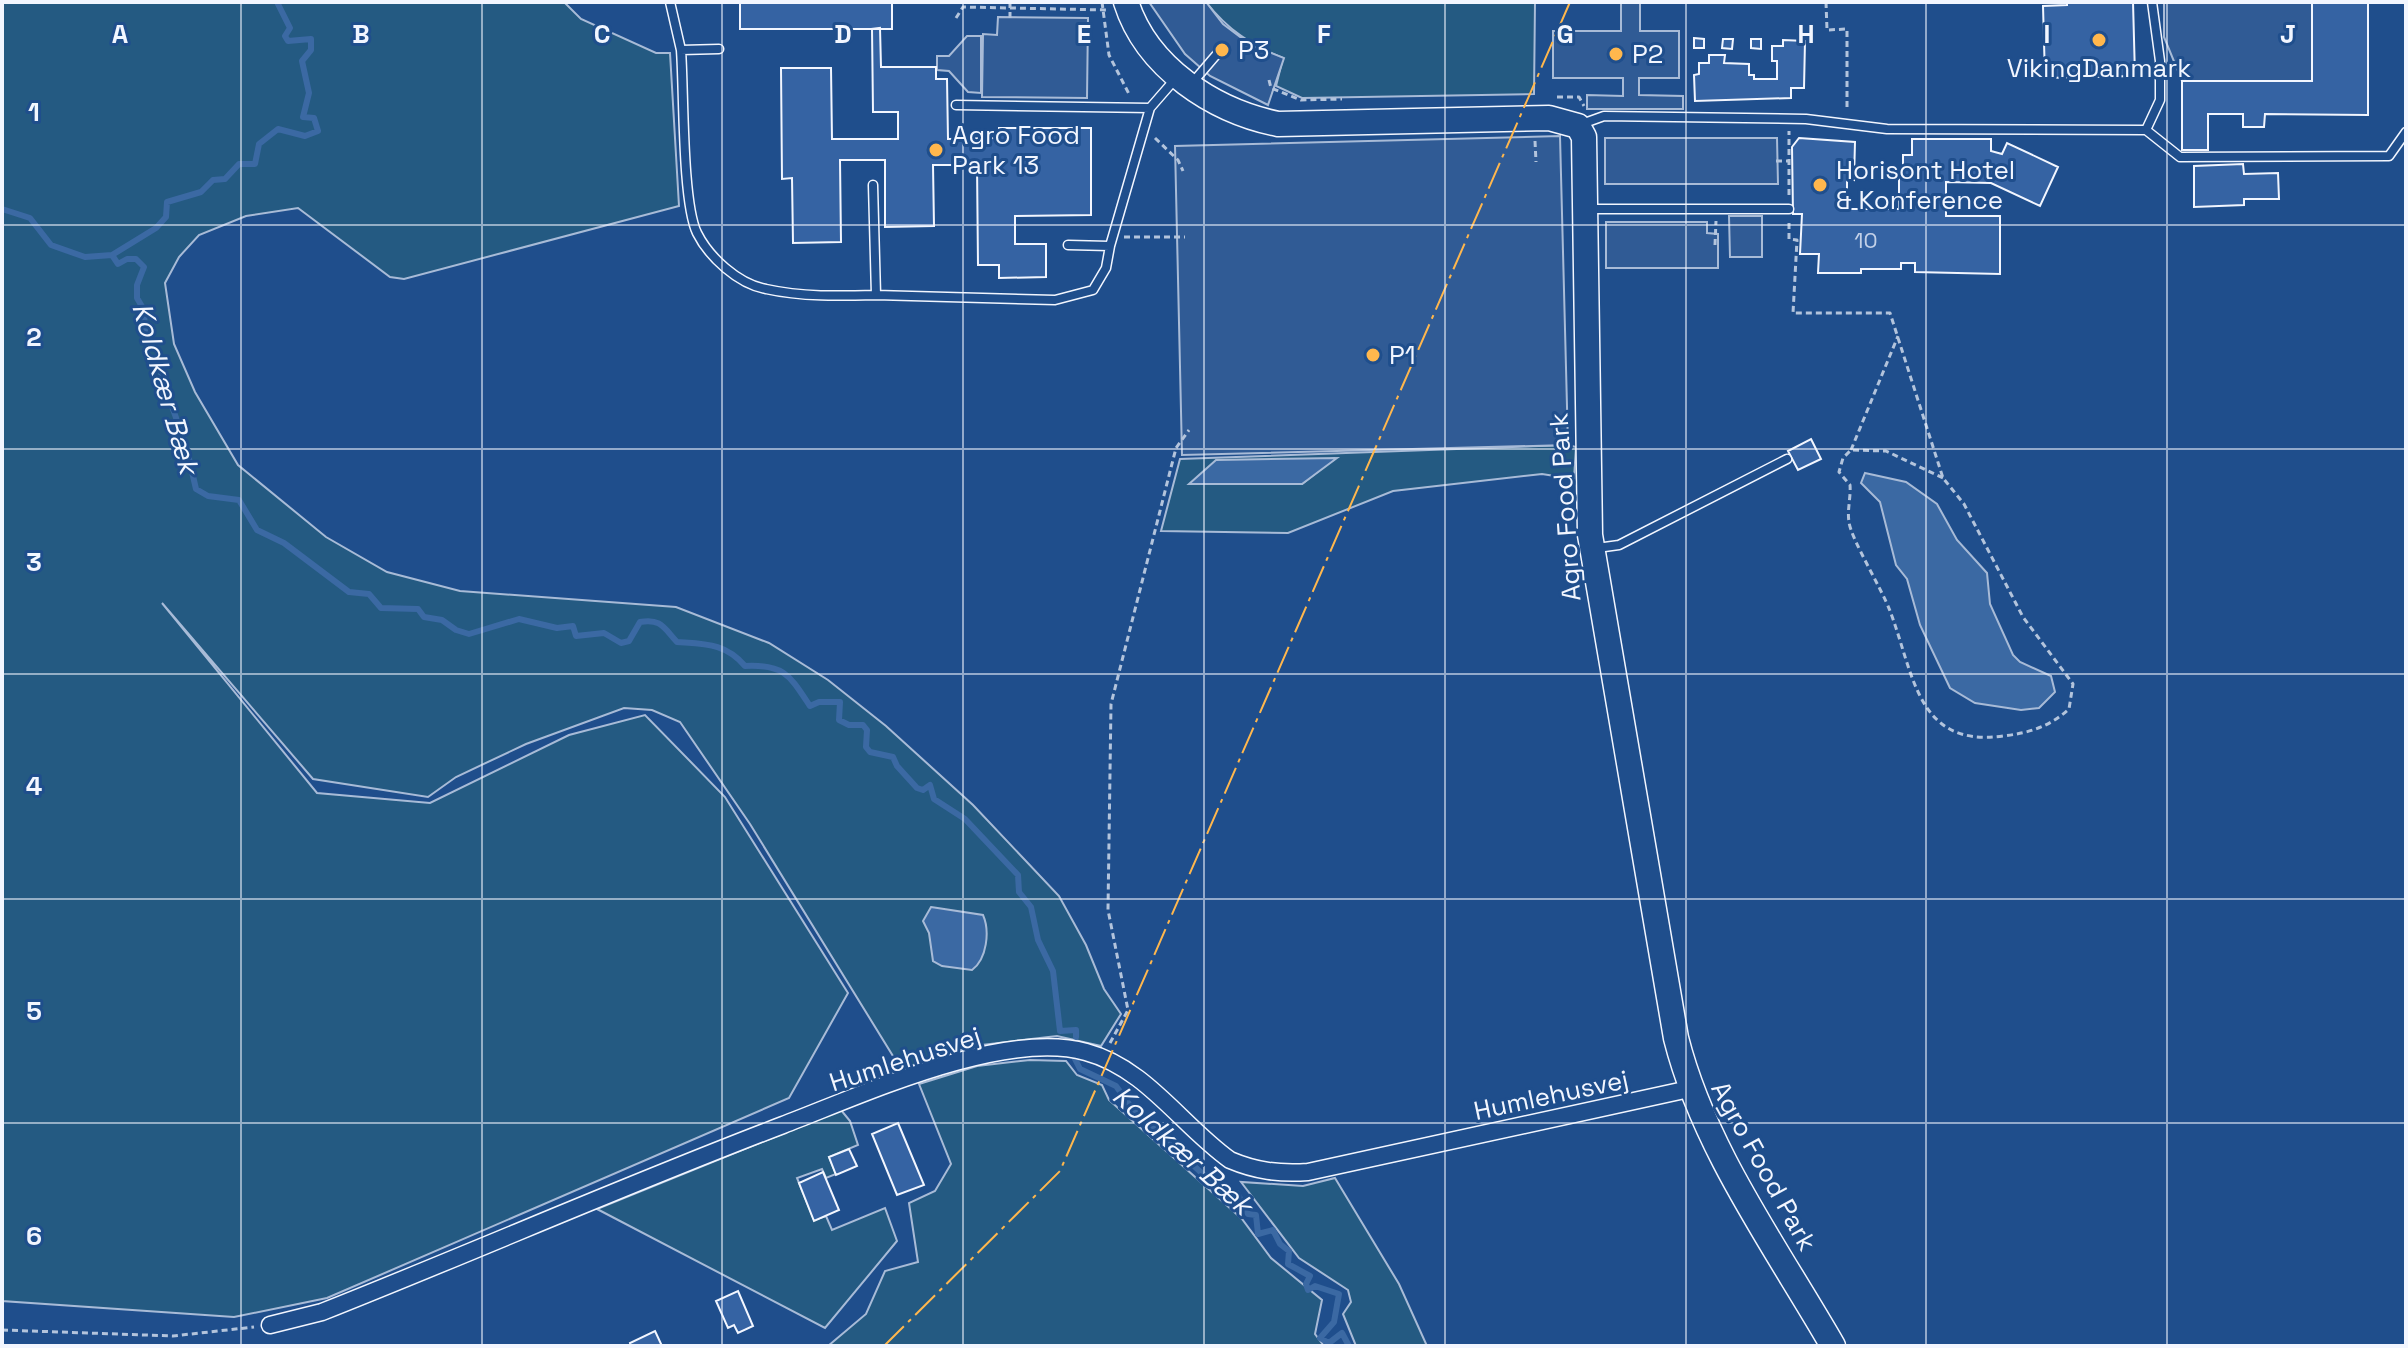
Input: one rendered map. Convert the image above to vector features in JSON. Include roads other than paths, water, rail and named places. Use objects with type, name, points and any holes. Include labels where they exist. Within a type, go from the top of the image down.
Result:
[{"type":"street","points":[[1127,5],[1153,51],[1184,81],[1251,119],[1278,124],[1549,118],[1578,126]]},
{"type":"street","name":"Agro Food Park","points":[[1578,126],[1587,152],[1586,435],[1592,548],[1676,1038],[1689,1089],[1713,1140],[1833,1346]]},
{"type":"street","name":"Humlehusvej","points":[[270,1325],[322,1312],[686,1162],[912,1076],[1022,1049],[1065,1048],[1103,1057],[1138,1077],[1230,1160],[1251,1169],[1280,1174],[1308,1172],[1689,1089]]},
{"type":"lane","points":[[670,2],[681,50],[690,203],[696,231],[717,263],[762,289],[824,296],[1055,300],[1093,290],[1106,268],[1150,108],[1217,54]]},
{"type":"lane","points":[[2146,130],[2160,100],[2160,61],[2152,2]]},
{"type":"lane","points":[[681,50],[719,49]]},
{"type":"lane","points":[[956,105],[1150,108]]},
{"type":"lane","points":[[1578,126],[1604,116],[1789,119],[1847,122],[1887,129],[2146,130],[2180,157],[2389,156],[2406,132]]},
{"type":"lane","points":[[873,185],[876,295]]},
{"type":"lane","points":[[1586,209],[1789,209]]},
{"type":"lane","points":[[1068,245],[1112,242]]},
{"type":"lane","points":[[1592,548],[1619,545],[1787,459]]},
{"type":"waterway","name":"Koldkær Bæk","points":[[277,2],[290,28],[285,36],[288,41],[311,39],[311,50],[302,61],[309,93],[303,117],[314,118],[318,131],[305,136],[278,129],[259,144],[255,164],[239,164],[225,179],[213,180],[201,192],[167,202],[166,217],[156,228],[112,255],[118,264],[127,259],[136,259],[144,267],[137,285],[137,298],[144,310],[145,332],[158,350],[162,378],[186,446],[196,489],[208,496],[239,500],[257,530],[284,543],[349,592],[369,594],[381,608],[418,609],[424,617],[442,620],[456,630],[469,634],[519,619],[557,628],[573,626],[576,636],[604,633],[621,643],[629,641],[640,622],[653,621],[662,625],[677,642],[714,646],[738,658],[745,666],[778,670],[791,680],[810,706],[819,702],[840,702],[839,720],[849,725],[863,725],[867,730],[866,747],[870,752],[893,757],[917,788],[923,790],[930,785],[934,799],[965,819],[1018,875],[1019,892],[1031,907],[1038,940],[1053,971],[1060,1031],[1076,1030],[1076,1037]]},
{"type":"waterway","points":[[2,209],[30,218],[51,245],[85,257],[112,255]]},
{"type":"waterway","name":"Koldkær Bæk","points":[[1075,1059],[1080,1069],[1116,1086],[1132,1108],[1207,1178],[1224,1191],[1237,1193],[1248,1214],[1256,1215],[1258,1234],[1273,1230],[1280,1244],[1289,1251],[1288,1264],[1310,1276],[1306,1284],[1308,1290],[1315,1286],[1339,1294],[1334,1322],[1320,1338],[1329,1343],[1342,1333],[1349,1346]]},
{"type":"place","name":"VikingDanmark","points":[[2099,40]]},
{"type":"place","name":"P3","points":[[1222,50]]},
{"type":"place","name":"P2","points":[[1616,54]]},
{"type":"place","name":"Agro Food Park 13","points":[[936,150]]},
{"type":"place","name":"Horisont Hotel & Konference","points":[[1820,185]]},
{"type":"place","name":"P1","points":[[1373,355]]}]
